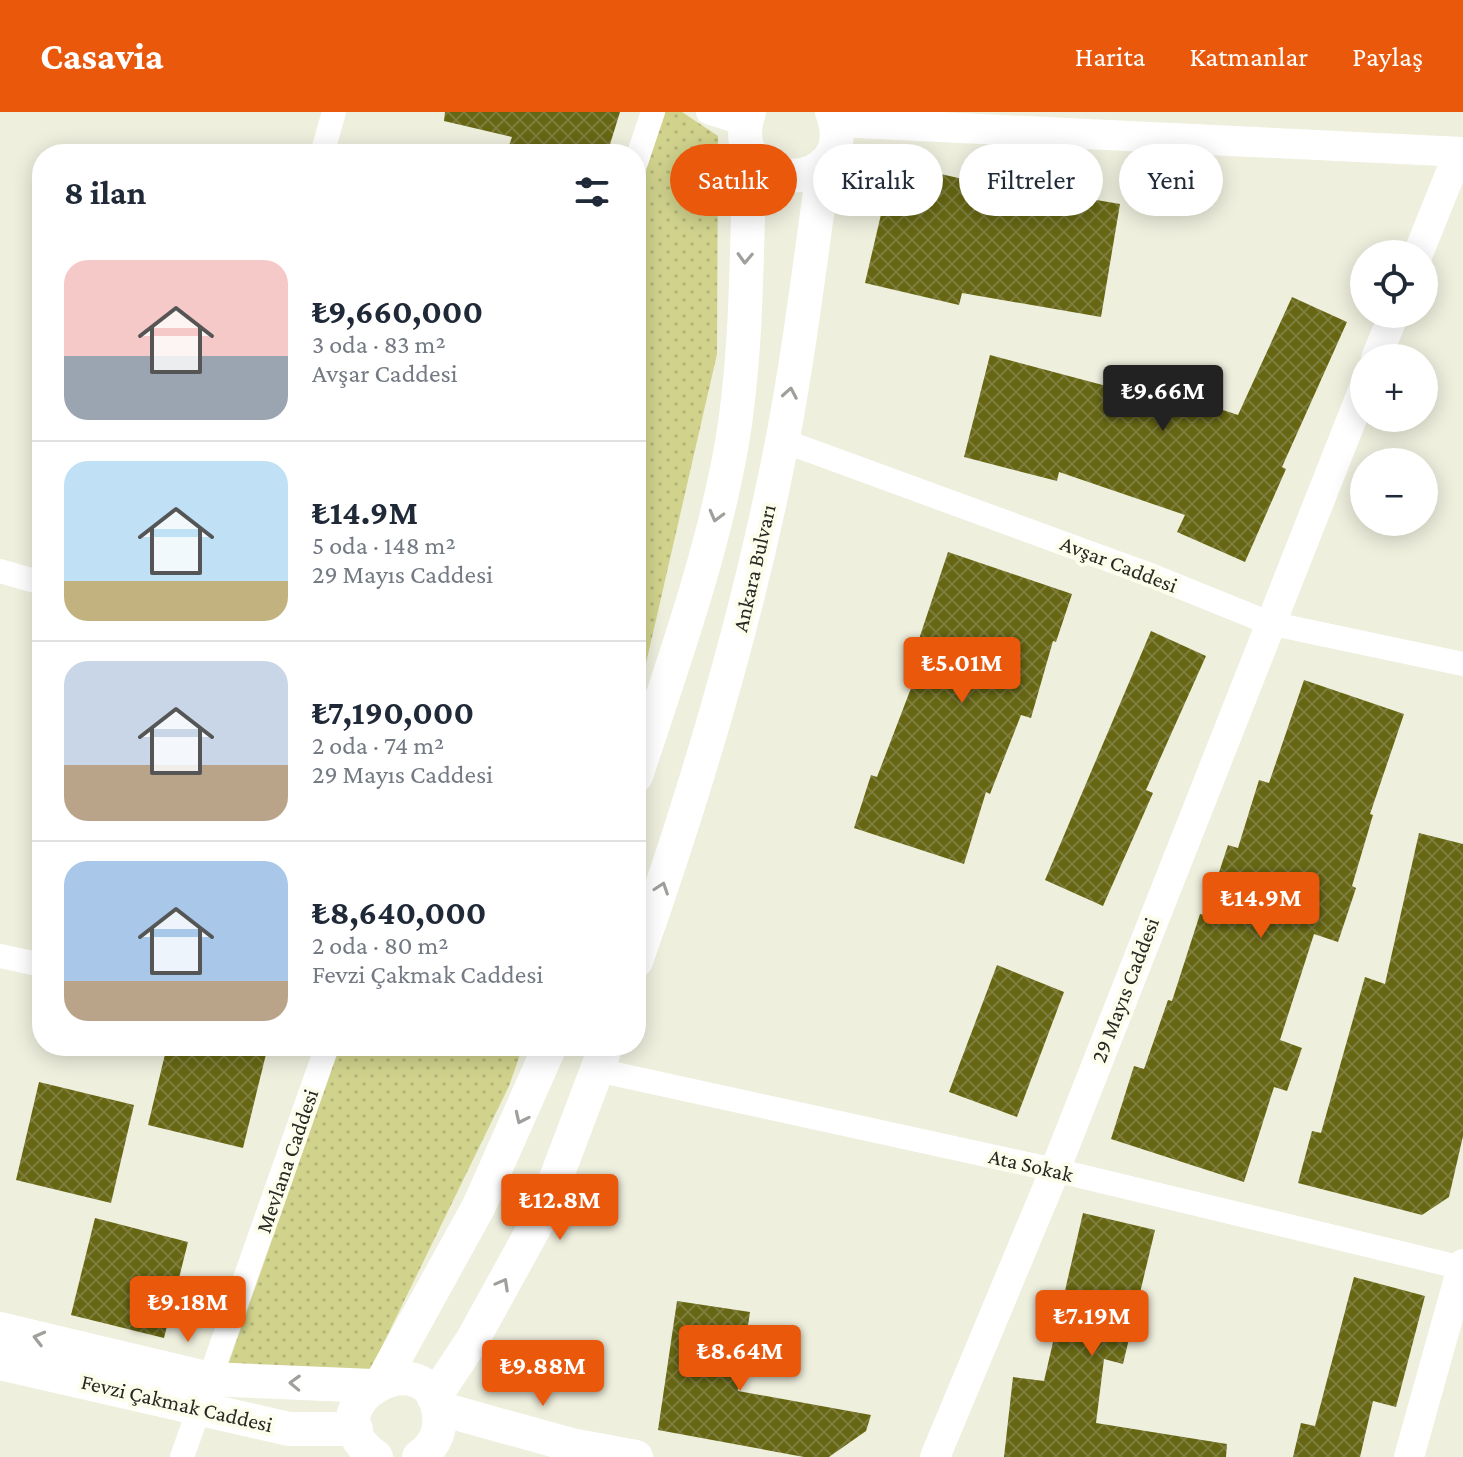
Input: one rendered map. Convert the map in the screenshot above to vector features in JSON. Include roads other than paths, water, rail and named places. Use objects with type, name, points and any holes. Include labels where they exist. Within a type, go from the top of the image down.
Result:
[{"type":"main road","name":"Ankara Bulvarı","points":[[834,117],[837,139],[834,144]]},
{"type":"main road","points":[[748,129],[758,164],[784,177],[813,172]]},
{"type":"main road","points":[[646,745],[697,589],[732,442],[741,357],[748,129]]},
{"type":"main road","name":"Ankara Bulvarı","points":[[646,932],[739,633],[781,440],[816,216]]},
{"type":"main road","points":[[361,1446],[358,1405],[378,1383],[479,1206],[546,1056]]},
{"type":"main road","points":[[436,1454],[439,1430],[436,1403],[544,1210],[602,1058]]},
{"type":"main road","name":"Fevzi Çakmak Caddesi","points":[[0,1329],[204,1394],[289,1429],[361,1446]]},
{"type":"main road","name":"Fevzi Çakmak Caddesi","points":[[0,1363],[204,1394],[407,1379],[418,1383],[436,1403]]},
{"type":"main road","points":[[436,1403],[571,1445],[636,1457]]},
{"type":"street","points":[[325,144],[334,112]]},
{"type":"street","points":[[642,144],[653,112]]},
{"type":"street","points":[[708,112],[748,129]]},
{"type":"street","points":[[834,117],[1462,149],[1424,240]]},
{"type":"street","name":"29 Mayıs Caddesi","points":[[935,1457],[1055,1170],[1350,423]]},
{"type":"street","name":"Avşar Caddesi","points":[[781,440],[1153,576],[1269,623],[1463,664]]},
{"type":"street","points":[[0,571],[32,580]]},
{"type":"street","points":[[0,956],[32,963]]},
{"type":"street","name":"Mevlana Caddesi","points":[[182,1457],[323,1056]]},
{"type":"street","name":"Ata Sokak","points":[[602,1058],[1463,1267]]},
{"type":"street","points":[[1409,1457],[1463,1267]]}]
